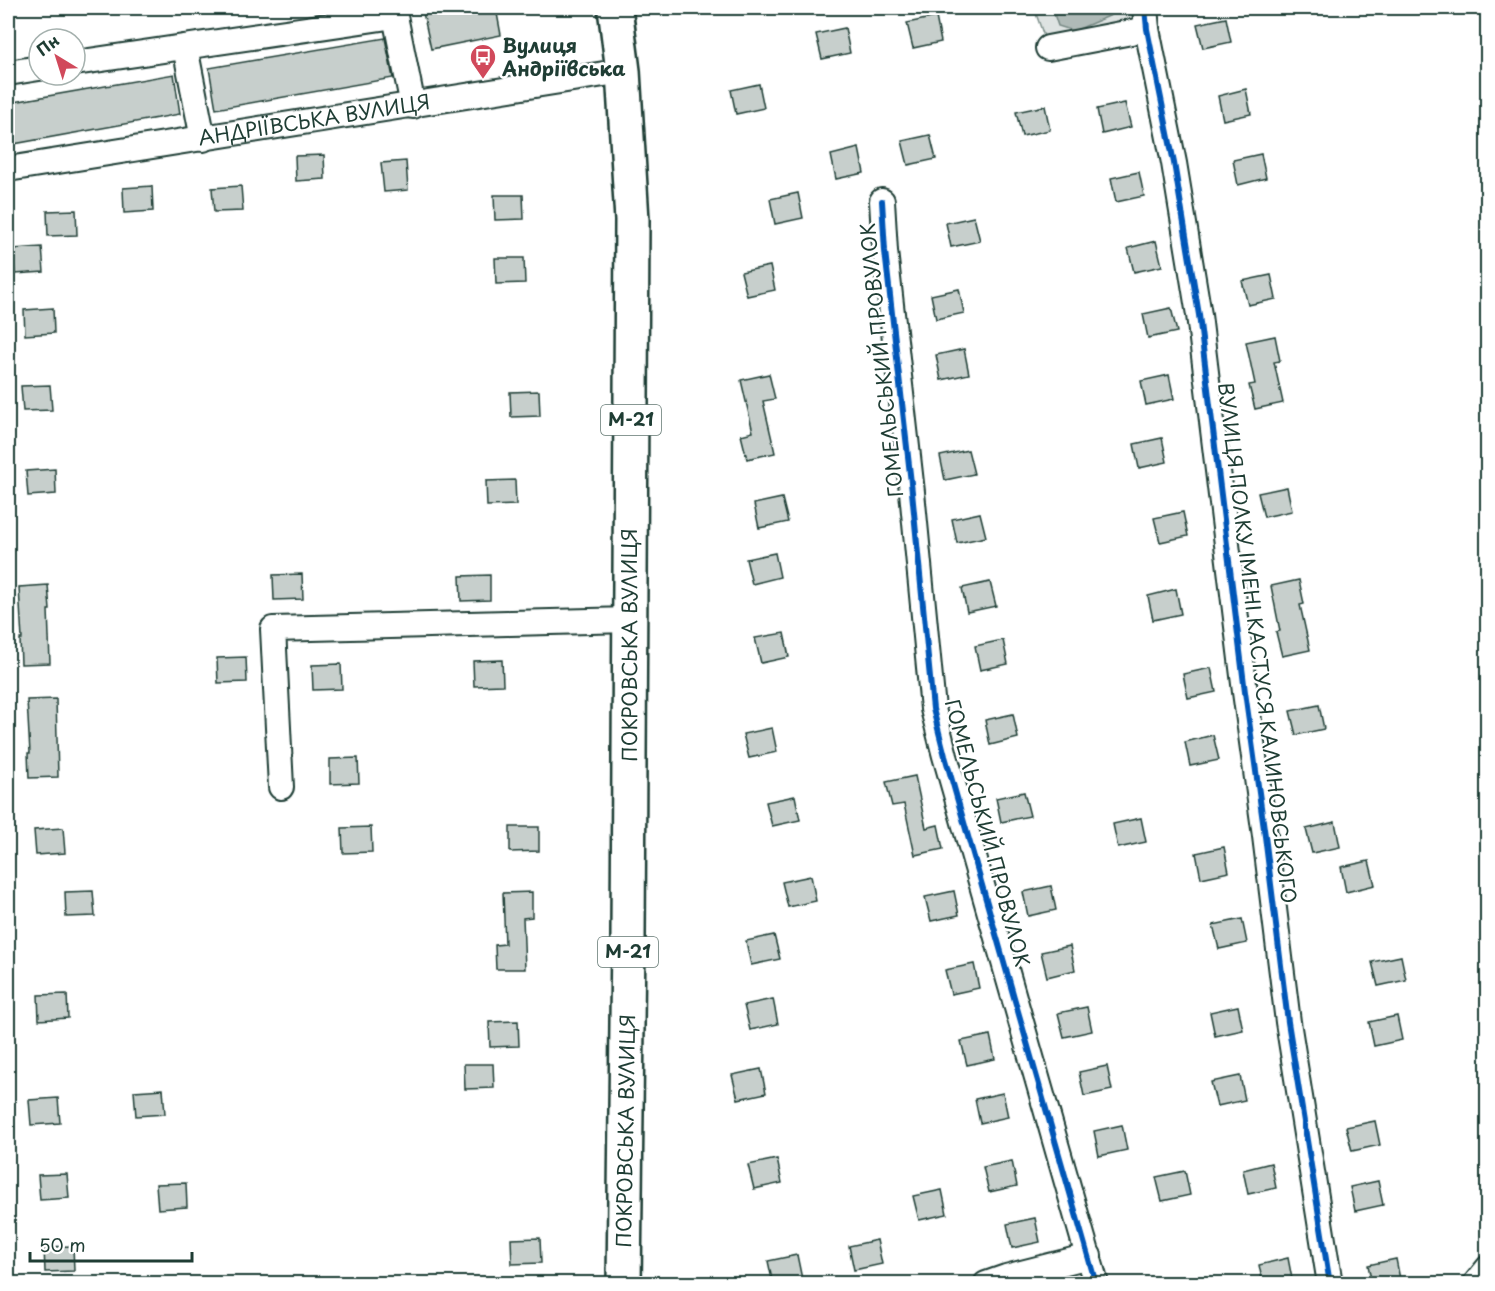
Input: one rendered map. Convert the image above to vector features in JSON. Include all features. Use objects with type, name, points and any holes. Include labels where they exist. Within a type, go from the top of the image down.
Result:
[{"type":"highway","name":"ПОКРОВСЬКА ВУЛИЦЯ","points":[[615,8],[623,71],[632,220],[624,1284]]},
{"type":"street","points":[[87,61],[395,16],[413,106]]},
{"type":"street","points":[[1048,48],[1146,18]]},
{"type":"street","name":"ВУЛИЦЯ ПОЛКУ ІМЕНІ КАСТУСЯ КАЛИНОВСЬКОГО","points":[[1146,18],[1174,163],[1199,315],[1288,1022],[1330,1284]]},
{"type":"street","points":[[184,47],[203,139]]},
{"type":"street","points":[[8,73],[27,70]]},
{"type":"street","name":"АНДРІЇВСЬКА ВУЛИЦЯ","points":[[8,169],[623,71]]},
{"type":"street","name":"ГОМЕЛЬСЬКИЙ ПРОВУЛОК","points":[[882,201],[885,251],[914,503],[933,708],[1096,1284]]},
{"type":"street","points":[[281,787],[273,629],[630,620]]},
{"type":"street","points":[[986,1284],[1089,1256]]},
{"type":"street","points":[[1475,1284],[1488,1268]]},
{"type":"shaded area","points":[[1034,8],[1145,8],[1147,29],[1048,48]]},
{"type":"shaded area","points":[[1052,8],[1120,8],[1109,16],[1074,31],[1058,26]]},
{"type":"building","points":[[422,8],[496,8],[501,35],[431,49]]},
{"type":"building","points":[[936,17],[941,42],[913,48],[907,23]]},
{"type":"building","points":[[1226,18],[1231,42],[1203,48],[1197,24]]},
{"type":"building","points":[[845,28],[850,53],[822,59],[816,34]]},
{"type":"building","points":[[385,38],[393,78],[216,109],[209,68]]},
{"type":"building","points":[[174,74],[180,114],[8,145],[8,103]]},
{"type":"building","points":[[759,84],[764,108],[736,114],[731,90]]},
{"type":"building","points":[[1246,89],[1251,114],[1223,120],[1218,96]]},
{"type":"building","points":[[1125,103],[1131,127],[1102,134],[1097,109]]},
{"type":"building","points":[[1045,106],[1050,130],[1022,136],[1016,112]]},
{"type":"building","points":[[930,135],[936,159],[908,165],[902,141]]},
{"type":"building","points":[[859,148],[864,173],[836,179],[831,155]]},
{"type":"building","points":[[1261,154],[1266,178],[1238,185],[1233,160]]},
{"type":"building","points":[[324,155],[325,179],[296,181],[295,156]]},
{"type":"building","points":[[406,161],[408,190],[384,192],[381,163]]},
{"type":"building","points":[[1139,172],[1144,196],[1116,202],[1111,178]]},
{"type":"building","points":[[152,186],[153,211],[124,213],[123,188]]},
{"type":"building","points":[[241,186],[243,211],[214,212],[212,188]]},
{"type":"building","points":[[798,193],[803,218],[775,224],[770,199]]},
{"type":"building","points":[[494,195],[523,195],[524,219],[495,220]]},
{"type":"building","points":[[76,210],[77,235],[48,236],[47,211]]},
{"type":"building","points":[[974,217],[980,241],[951,247],[946,223]]},
{"type":"building","points":[[1156,241],[1162,266],[1134,272],[1128,248]]},
{"type":"building","points":[[42,247],[44,272],[15,274],[13,249]]},
{"type":"building","points":[[495,258],[524,258],[525,283],[496,284]]},
{"type":"building","points":[[770,266],[775,290],[747,296],[741,272]]},
{"type":"building","points":[[1271,275],[1276,299],[1248,305],[1242,281]]},
{"type":"building","points":[[959,289],[964,313],[936,319],[931,295]]},
{"type":"building","points":[[53,308],[54,333],[25,335],[24,310]]},
{"type":"building","points":[[1171,308],[1177,332],[1148,338],[1143,314]]},
{"type":"building","points":[[1275,336],[1280,361],[1274,362],[1283,403],[1255,409],[1249,385],[1255,384],[1246,342]]},
{"type":"building","points":[[964,349],[969,374],[941,380],[936,355]]},
{"type":"building","points":[[769,374],[775,399],[763,401],[775,453],[747,459],[741,435],[753,432],[741,380]]},
{"type":"building","points":[[1169,375],[1174,399],[1146,405],[1141,381]]},
{"type":"building","points":[[50,385],[52,410],[23,411],[21,386]]},
{"type":"building","points":[[539,391],[540,416],[511,417],[510,392]]},
{"type":"building","points":[[1162,438],[1167,462],[1139,468],[1134,444]]},
{"type":"building","points":[[968,450],[974,474],[945,480],[940,456]]},
{"type":"building","points":[[55,469],[56,494],[28,496],[26,471]]},
{"type":"building","points":[[515,480],[516,505],[487,506],[486,481]]},
{"type":"building","points":[[1287,487],[1292,511],[1264,517],[1258,493]]},
{"type":"building","points":[[782,498],[788,522],[759,528],[754,504]]},
{"type":"building","points":[[1183,512],[1188,536],[1160,542],[1154,518]]},
{"type":"building","points":[[980,513],[986,537],[957,543],[952,519]]},
{"type":"building","points":[[775,553],[780,577],[752,584],[746,559]]},
{"type":"building","points":[[302,574],[303,599],[274,600],[273,575]]},
{"type":"building","points":[[490,575],[490,600],[461,601],[460,576]]},
{"type":"building","points":[[1299,580],[1304,604],[1300,605],[1310,650],[1282,656],[1276,632],[1280,631],[1271,586]]},
{"type":"building","points":[[990,582],[996,606],[967,612],[962,588]]},
{"type":"building","points":[[48,585],[50,663],[21,664],[19,587]]},
{"type":"building","points":[[1176,589],[1181,614],[1153,620],[1148,596]]},
{"type":"building","points":[[784,633],[789,657],[761,663],[755,638]]},
{"type":"building","points":[[1003,640],[1008,664],[980,670],[975,646]]},
{"type":"building","points":[[246,657],[247,682],[218,683],[217,658]]},
{"type":"building","points":[[502,660],[503,685],[474,686],[473,661]]},
{"type":"building","points":[[341,664],[342,689],[313,690],[312,665]]},
{"type":"building","points":[[1211,668],[1216,692],[1188,698],[1183,674]]},
{"type":"building","points":[[56,699],[58,777],[29,778],[27,700]]},
{"type":"building","points":[[1319,705],[1324,729],[1296,735],[1290,711]]},
{"type":"building","points":[[1013,714],[1018,738],[990,745],[985,720]]},
{"type":"building","points":[[772,728],[777,752],[749,758],[743,734]]},
{"type":"building","points":[[1213,735],[1219,760],[1190,766],[1185,742]]},
{"type":"building","points":[[358,758],[359,783],[330,784],[330,759]]},
{"type":"building","points":[[915,776],[926,828],[938,825],[943,849],[915,855],[904,804],[892,806],[886,782]]},
{"type":"building","points":[[1024,792],[1030,816],[1001,822],[996,798]]},
{"type":"building","points":[[795,796],[800,820],[772,826],[766,802]]},
{"type":"building","points":[[1141,818],[1146,842],[1118,848],[1113,824]]},
{"type":"building","points":[[1335,822],[1340,847],[1312,853],[1306,829]]},
{"type":"building","points":[[371,827],[372,852],[343,853],[342,828]]},
{"type":"building","points":[[510,827],[539,827],[539,851],[510,852]]},
{"type":"building","points":[[63,828],[65,853],[36,855],[34,830]]},
{"type":"building","points":[[1224,847],[1229,872],[1201,878],[1196,853]]},
{"type":"building","points":[[1369,861],[1375,885],[1346,892],[1341,867]]},
{"type":"building","points":[[811,876],[816,901],[788,907],[782,882]]},
{"type":"building","points":[[1051,886],[1056,910],[1028,916],[1023,892]]},
{"type":"building","points":[[93,891],[95,916],[66,917],[65,892]]},
{"type":"building","points":[[954,891],[959,915],[931,921],[925,897]]},
{"type":"building","points":[[532,892],[532,917],[523,918],[525,969],[496,969],[495,945],[505,944],[503,893]]},
{"type":"building","points":[[1242,919],[1247,943],[1219,949],[1213,925]]},
{"type":"building","points":[[774,935],[780,959],[751,965],[746,941]]},
{"type":"building","points":[[1070,946],[1075,970],[1047,977],[1041,952]]},
{"type":"building","points":[[1401,956],[1406,980],[1378,986],[1372,962]]},
{"type":"building","points":[[974,964],[979,988],[951,994],[945,970]]},
{"type":"building","points":[[67,994],[68,1018],[39,1020],[38,995]]},
{"type":"building","points":[[773,999],[778,1024],[750,1030],[744,1005]]},
{"type":"building","points":[[1238,1006],[1243,1030],[1215,1036],[1210,1012]]},
{"type":"building","points":[[1087,1007],[1092,1031],[1064,1037],[1058,1013]]},
{"type":"building","points":[[1397,1016],[1402,1040],[1374,1046],[1369,1022]]},
{"type":"building","points":[[518,1021],[519,1046],[490,1047],[489,1022]]},
{"type":"building","points":[[990,1035],[995,1059],[967,1065],[961,1041]]},
{"type":"building","points":[[464,1064],[493,1064],[494,1088],[465,1089]]},
{"type":"building","points":[[1107,1066],[1112,1090],[1084,1096],[1079,1072]]},
{"type":"building","points":[[761,1069],[766,1093],[738,1099],[732,1075]]},
{"type":"building","points":[[1240,1076],[1245,1100],[1217,1106],[1211,1082]]},
{"type":"building","points":[[163,1089],[165,1114],[136,1116],[134,1091]]},
{"type":"building","points":[[1003,1093],[1008,1117],[980,1123],[975,1099]]},
{"type":"building","points":[[58,1098],[60,1123],[31,1125],[29,1100]]},
{"type":"building","points":[[1375,1121],[1380,1145],[1352,1151],[1346,1127]]},
{"type":"building","points":[[1122,1125],[1127,1150],[1099,1156],[1094,1131]]},
{"type":"building","points":[[777,1159],[782,1183],[754,1189],[748,1165]]},
{"type":"building","points":[[1012,1161],[1017,1186],[989,1192],[983,1167]]},
{"type":"building","points":[[1271,1163],[1276,1188],[1248,1194],[1243,1170]]},
{"type":"building","points":[[1185,1171],[1190,1195],[1162,1201],[1156,1177]]},
{"type":"building","points":[[67,1174],[69,1198],[40,1200],[38,1175]]},
{"type":"building","points":[[1378,1181],[1383,1205],[1355,1211],[1350,1187]]},
{"type":"building","points":[[186,1183],[187,1207],[158,1209],[156,1184]]},
{"type":"building","points":[[942,1190],[947,1214],[919,1220],[913,1196]]},
{"type":"building","points":[[1035,1218],[1040,1242],[1012,1248],[1007,1224]]},
{"type":"building","points":[[540,1238],[541,1263],[512,1264],[511,1239]]},
{"type":"building","points":[[877,1240],[882,1264],[854,1270],[849,1246]]},
{"type":"building","points":[[73,1246],[74,1271],[45,1272],[44,1247]]},
{"type":"building","points":[[797,1255],[802,1279],[773,1284],[768,1261]]},
{"type":"building","points":[[1288,1258],[1293,1284],[1263,1284],[1259,1265]]},
{"type":"building","points":[[1396,1259],[1401,1284],[1372,1284],[1368,1265]]},
{"type":"cycle path","points":[[1145,8],[1199,315],[1288,1022],[1330,1284]]},
{"type":"cycle path","points":[[882,201],[885,251],[933,709],[1096,1284]]},
{"type":"place","name":"Вулиця Андріївська","points":[[483,80]]}]
